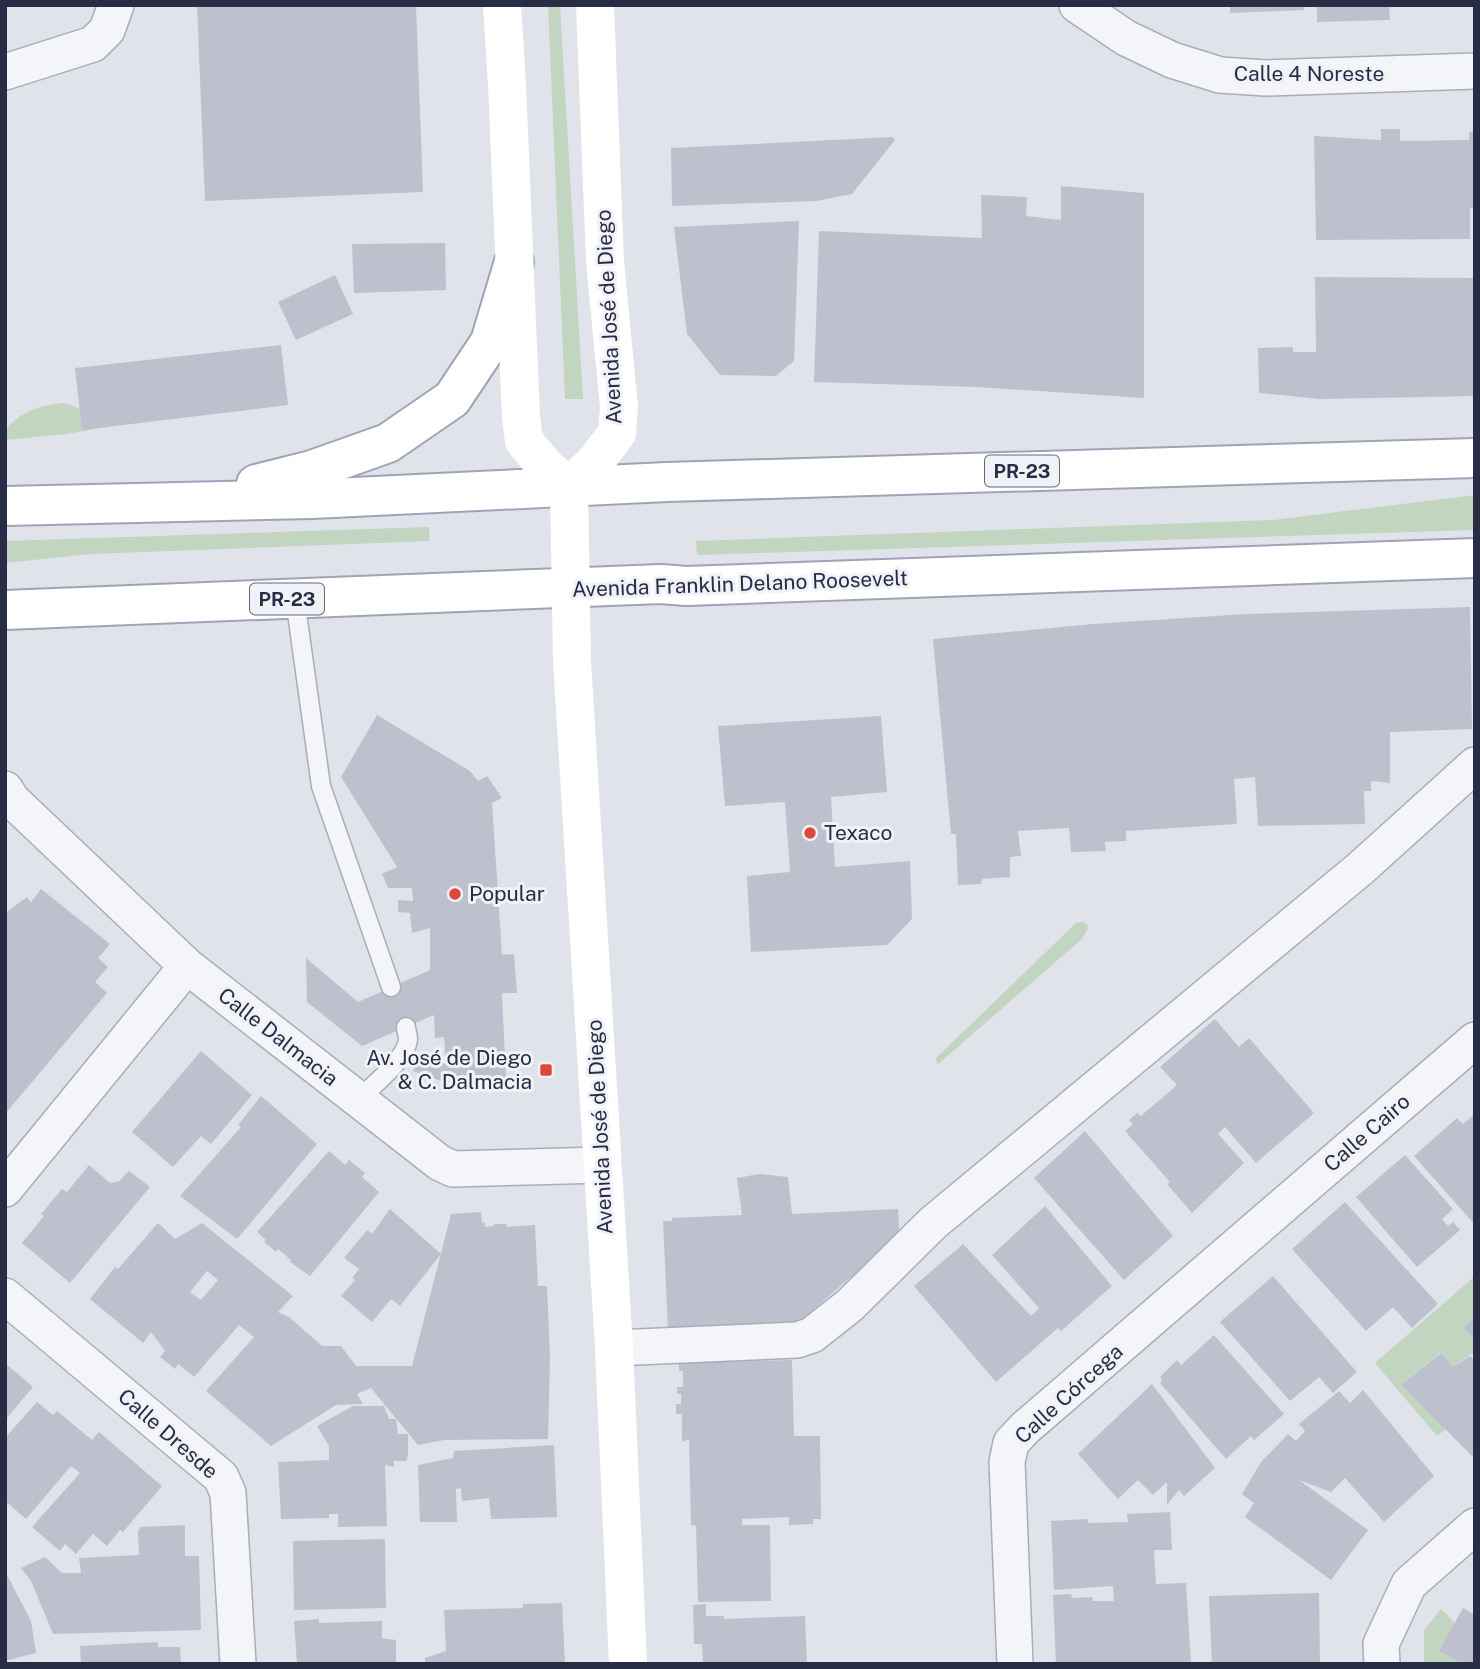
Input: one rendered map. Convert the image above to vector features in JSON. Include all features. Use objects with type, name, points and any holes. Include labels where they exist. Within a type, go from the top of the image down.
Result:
[{"type":"main road","points":[[502,5],[524,441],[545,466],[569,487]]},
{"type":"main road","name":"Avenida José de Diego","points":[[595,5],[605,262],[619,407],[617,433],[595,461],[569,487],[569,590],[614,1349],[628,1664]]},
{"type":"main road","points":[[180,502],[312,470],[388,443],[452,399],[490,342],[514,262]]},
{"type":"main road","name":"PR-23","points":[[5,506],[180,502],[667,481],[1475,457]]},
{"type":"main road","name":"Avenida Franklin Delano Roosevelt","points":[[5,610],[569,590],[661,584],[784,583],[1475,558]]},
{"type":"street","points":[[5,72],[93,44],[107,30],[116,5]]},
{"type":"street","name":"Calle 4 Noreste","points":[[1076,5],[1126,38],[1172,60],[1220,75],[1266,78],[1475,71]]},
{"type":"street","points":[[614,1349],[797,1340],[812,1335],[850,1305],[933,1223],[1361,868],[1475,765]]},
{"type":"street","name":"Calle Dalmacia","points":[[5,789],[12,800],[187,966],[440,1163],[453,1170],[603,1165]]},
{"type":"street","points":[[5,1189],[187,966]]},
{"type":"street","name":"Calle Cairo","points":[[1260,1226],[1475,1040]]},
{"type":"street","name":"Calle Córcega","points":[[1015,1664],[1007,1462],[1011,1443],[1025,1428],[1260,1226]]},
{"type":"street","name":"Calle Dresde","points":[[5,1296],[221,1477],[228,1493],[238,1664]]},
{"type":"street","points":[[1381,1664],[1381,1644],[1409,1584],[1471,1529]]},
{"type":"lane","points":[[295,599],[321,786],[391,987]]},
{"type":"lane","points":[[359,1099],[389,1070],[403,1050],[408,1040],[405,1027]]},
{"type":"green space","points":[[548,5],[560,5],[583,399],[565,399]]},
{"type":"green space","points":[[64,403],[103,416],[112,426],[5,440],[5,430],[25,414],[39,407]]},
{"type":"green space","points":[[1475,495],[1475,530],[697,555],[696,541],[1273,520]]},
{"type":"green space","points":[[429,527],[430,541],[91,554],[5,563],[5,541]]},
{"type":"green space","points":[[1076,923],[1087,924],[1088,928],[1083,938],[937,1065],[936,1058]]},
{"type":"green space","points":[[1475,1276],[1475,1318],[1463,1329],[1475,1341],[1475,1355],[1472,1353],[1453,1367],[1440,1353],[1401,1385],[1446,1429],[1437,1436],[1375,1363]]},
{"type":"green space","points":[[1441,1609],[1455,1623],[1439,1651],[1462,1664],[1424,1664],[1424,1630]]},
{"type":"building","points":[[197,5],[416,5],[423,192],[205,201]]},
{"type":"building","points":[[1230,5],[1304,5],[1304,10],[1230,13]]},
{"type":"building","points":[[1317,5],[1389,5],[1390,20],[1317,22]]},
{"type":"building","points":[[1381,129],[1400,129],[1400,141],[1469,140],[1469,132],[1475,132],[1475,208],[1470,208],[1470,239],[1316,240],[1314,136],[1381,140]]},
{"type":"building","points":[[893,137],[895,140],[852,194],[816,201],[672,206],[671,148]]},
{"type":"building","points":[[1061,186],[1144,193],[1144,398],[977,387],[814,382],[819,231],[982,238],[981,195],[1027,197],[1026,216],[1061,220]]},
{"type":"building","points":[[799,221],[794,361],[776,376],[720,375],[687,334],[674,227]]},
{"type":"building","points":[[445,243],[446,290],[354,293],[352,244]]},
{"type":"building","points":[[335,275],[353,314],[296,340],[278,302]]},
{"type":"building","points":[[1315,277],[1475,278],[1475,396],[1319,399],[1259,393],[1258,348],[1293,347],[1293,352],[1316,352]]},
{"type":"building","points":[[281,345],[288,405],[82,430],[75,368]]},
{"type":"building","points":[[1470,607],[1472,729],[1390,732],[1390,783],[1371,781],[1371,791],[1364,791],[1365,824],[1258,826],[1255,777],[1234,779],[1237,824],[1126,831],[1126,841],[1105,842],[1106,851],[1071,852],[1069,828],[1018,831],[1021,856],[1010,857],[1010,877],[982,879],[981,884],[958,885],[956,834],[951,834],[933,639],[1093,624],[1246,614]]},
{"type":"building","name":"Popular","points":[[377,715],[470,771],[478,781],[487,776],[502,798],[492,803],[502,955],[514,954],[517,993],[502,993],[506,1078],[441,1078],[441,1081],[413,1071],[420,1056],[446,1064],[444,1037],[435,1038],[434,1015],[362,1046],[307,1002],[306,958],[358,1002],[430,970],[430,928],[412,933],[410,913],[398,912],[398,900],[413,901],[412,888],[388,888],[382,874],[397,867],[341,777]]},
{"type":"building","name":"Texaco","points":[[881,716],[887,792],[831,797],[835,867],[910,861],[912,919],[887,945],[751,952],[747,876],[790,872],[785,802],[725,806],[718,726]]},
{"type":"building","points":[[41,889],[110,944],[98,958],[108,967],[95,982],[107,993],[5,1114],[5,913],[27,897],[31,902]]},
{"type":"building","points":[[1215,1019],[1239,1047],[1249,1038],[1314,1113],[1256,1163],[1225,1127],[1218,1134],[1244,1163],[1192,1213],[1167,1184],[1170,1182],[1125,1131],[1133,1124],[1129,1120],[1137,1113],[1141,1116],[1177,1085],[1160,1067]]},
{"type":"building","points":[[201,1051],[252,1095],[211,1144],[201,1136],[173,1167],[132,1132]]},
{"type":"building","points":[[261,1096],[317,1144],[237,1239],[180,1196],[241,1127],[238,1125]]},
{"type":"building","points":[[1475,1114],[1475,1225],[1414,1156],[1457,1118],[1463,1124]]},
{"type":"building","points":[[1085,1131],[1173,1236],[1124,1280],[1034,1178]]},
{"type":"building","points":[[329,1151],[345,1165],[349,1160],[365,1173],[362,1177],[379,1192],[310,1276],[290,1262],[278,1249],[276,1252],[257,1232]]},
{"type":"building","points":[[1405,1155],[1453,1209],[1442,1219],[1448,1226],[1453,1222],[1460,1230],[1417,1267],[1356,1197]]},
{"type":"building","points":[[89,1165],[110,1183],[119,1181],[129,1171],[150,1187],[70,1283],[22,1243],[62,1189],[67,1192]]},
{"type":"building","points":[[759,1174],[788,1177],[792,1214],[898,1209],[899,1229],[896,1238],[800,1321],[787,1326],[668,1331],[663,1221],[672,1221],[672,1218],[742,1215],[737,1178]]},
{"type":"building","points":[[1345,1202],[1438,1304],[1412,1328],[1393,1307],[1366,1331],[1292,1249]]},
{"type":"building","points":[[1045,1206],[1112,1286],[1061,1331],[1058,1328],[996,1382],[914,1286],[963,1244],[1031,1316],[1039,1308],[992,1255]]},
{"type":"building","points":[[390,1209],[441,1254],[400,1306],[391,1299],[372,1322],[341,1296],[355,1280],[352,1278],[359,1269],[344,1258],[367,1230],[372,1234]]},
{"type":"building","points":[[481,1212],[485,1227],[494,1224],[507,1224],[506,1227],[535,1225],[538,1286],[547,1286],[550,1358],[548,1439],[444,1440],[418,1445],[371,1388],[357,1394],[363,1404],[336,1405],[271,1446],[206,1391],[254,1337],[239,1325],[194,1377],[178,1364],[175,1369],[160,1357],[165,1351],[151,1332],[143,1343],[90,1299],[115,1267],[118,1269],[158,1223],[175,1239],[202,1223],[293,1296],[278,1312],[289,1317],[322,1346],[341,1346],[356,1366],[412,1366],[451,1214]],"holes":[[[207,1271],[218,1280],[201,1300],[190,1292]]]},
{"type":"building","points":[[1273,1276],[1357,1372],[1333,1393],[1319,1377],[1290,1401],[1220,1322]]},
{"type":"building","points":[[1475,1318],[1475,1341],[1463,1328]]},
{"type":"building","points":[[1214,1335],[1284,1414],[1254,1440],[1251,1436],[1226,1459],[1160,1383],[1160,1377],[1177,1360],[1181,1365]]},
{"type":"building","points":[[1441,1353],[1453,1367],[1470,1356],[1475,1361],[1475,1455],[1472,1456],[1401,1385]]},
{"type":"building","points":[[792,1360],[794,1436],[820,1436],[821,1519],[813,1519],[813,1524],[789,1525],[789,1517],[742,1519],[742,1525],[770,1525],[771,1601],[698,1602],[696,1526],[691,1525],[689,1439],[682,1442],[682,1414],[676,1414],[676,1404],[681,1404],[681,1394],[677,1394],[677,1387],[683,1387],[683,1371],[679,1371],[679,1363]]},
{"type":"building","points":[[5,1363],[33,1387],[5,1420]]},
{"type":"building","points":[[1152,1384],[1215,1468],[1184,1496],[1179,1490],[1167,1505],[1167,1482],[1153,1495],[1138,1480],[1118,1499],[1078,1454]]},
{"type":"building","points":[[1363,1390],[1434,1476],[1384,1522],[1345,1478],[1331,1492],[1299,1480],[1368,1530],[1331,1580],[1245,1517],[1254,1503],[1242,1494],[1261,1462],[1288,1434],[1296,1441],[1305,1431],[1299,1424],[1339,1391],[1350,1403]]},
{"type":"building","points":[[37,1402],[53,1415],[57,1411],[92,1440],[99,1432],[162,1486],[123,1532],[120,1530],[107,1546],[93,1534],[76,1554],[65,1544],[60,1551],[32,1527],[80,1473],[71,1466],[26,1519],[5,1501],[5,1438]]},
{"type":"building","points":[[353,1406],[384,1406],[389,1419],[396,1419],[398,1434],[408,1434],[406,1461],[394,1461],[394,1467],[385,1465],[387,1526],[338,1527],[338,1514],[329,1514],[329,1518],[281,1519],[278,1462],[329,1460],[329,1446],[317,1426]]},
{"type":"building","points":[[554,1445],[557,1517],[491,1519],[489,1498],[462,1501],[461,1488],[456,1489],[457,1522],[420,1522],[418,1465],[453,1458],[454,1451]]},
{"type":"building","points":[[1170,1512],[1172,1550],[1154,1550],[1156,1584],[1186,1583],[1191,1664],[1056,1664],[1053,1595],[1071,1594],[1072,1598],[1092,1597],[1093,1601],[1114,1601],[1113,1586],[1054,1590],[1051,1521],[1088,1519],[1088,1523],[1128,1522],[1127,1514]]},
{"type":"building","points":[[185,1525],[185,1556],[199,1556],[201,1630],[53,1634],[31,1581],[21,1568],[45,1557],[62,1573],[81,1573],[79,1558],[139,1555],[140,1527]]},
{"type":"building","points":[[385,1539],[386,1608],[294,1610],[293,1541]]},
{"type":"building","points":[[5,1571],[31,1621],[36,1653],[5,1661]]},
{"type":"building","points":[[1319,1593],[1320,1664],[1212,1664],[1209,1596]]},
{"type":"building","points":[[562,1603],[565,1664],[425,1664],[425,1658],[446,1651],[444,1610],[523,1608],[523,1604]]},
{"type":"building","points":[[706,1604],[706,1616],[724,1616],[724,1619],[805,1616],[807,1664],[703,1664],[702,1644],[694,1644],[693,1605]]},
{"type":"building","points":[[1463,1608],[1475,1615],[1475,1664],[1462,1664],[1439,1651]]},
{"type":"building","points":[[319,1619],[319,1623],[382,1621],[382,1638],[396,1640],[396,1664],[297,1664],[294,1621]]},
{"type":"building","points":[[158,1642],[158,1647],[180,1647],[181,1664],[81,1664],[80,1646]]},
{"type":"place","name":"Texaco","points":[[810,833]]},
{"type":"place","name":"Popular","points":[[455,894]]},
{"type":"place","name":"Av. José de Diego & C. Dalmacia","points":[[546,1070]]}]
